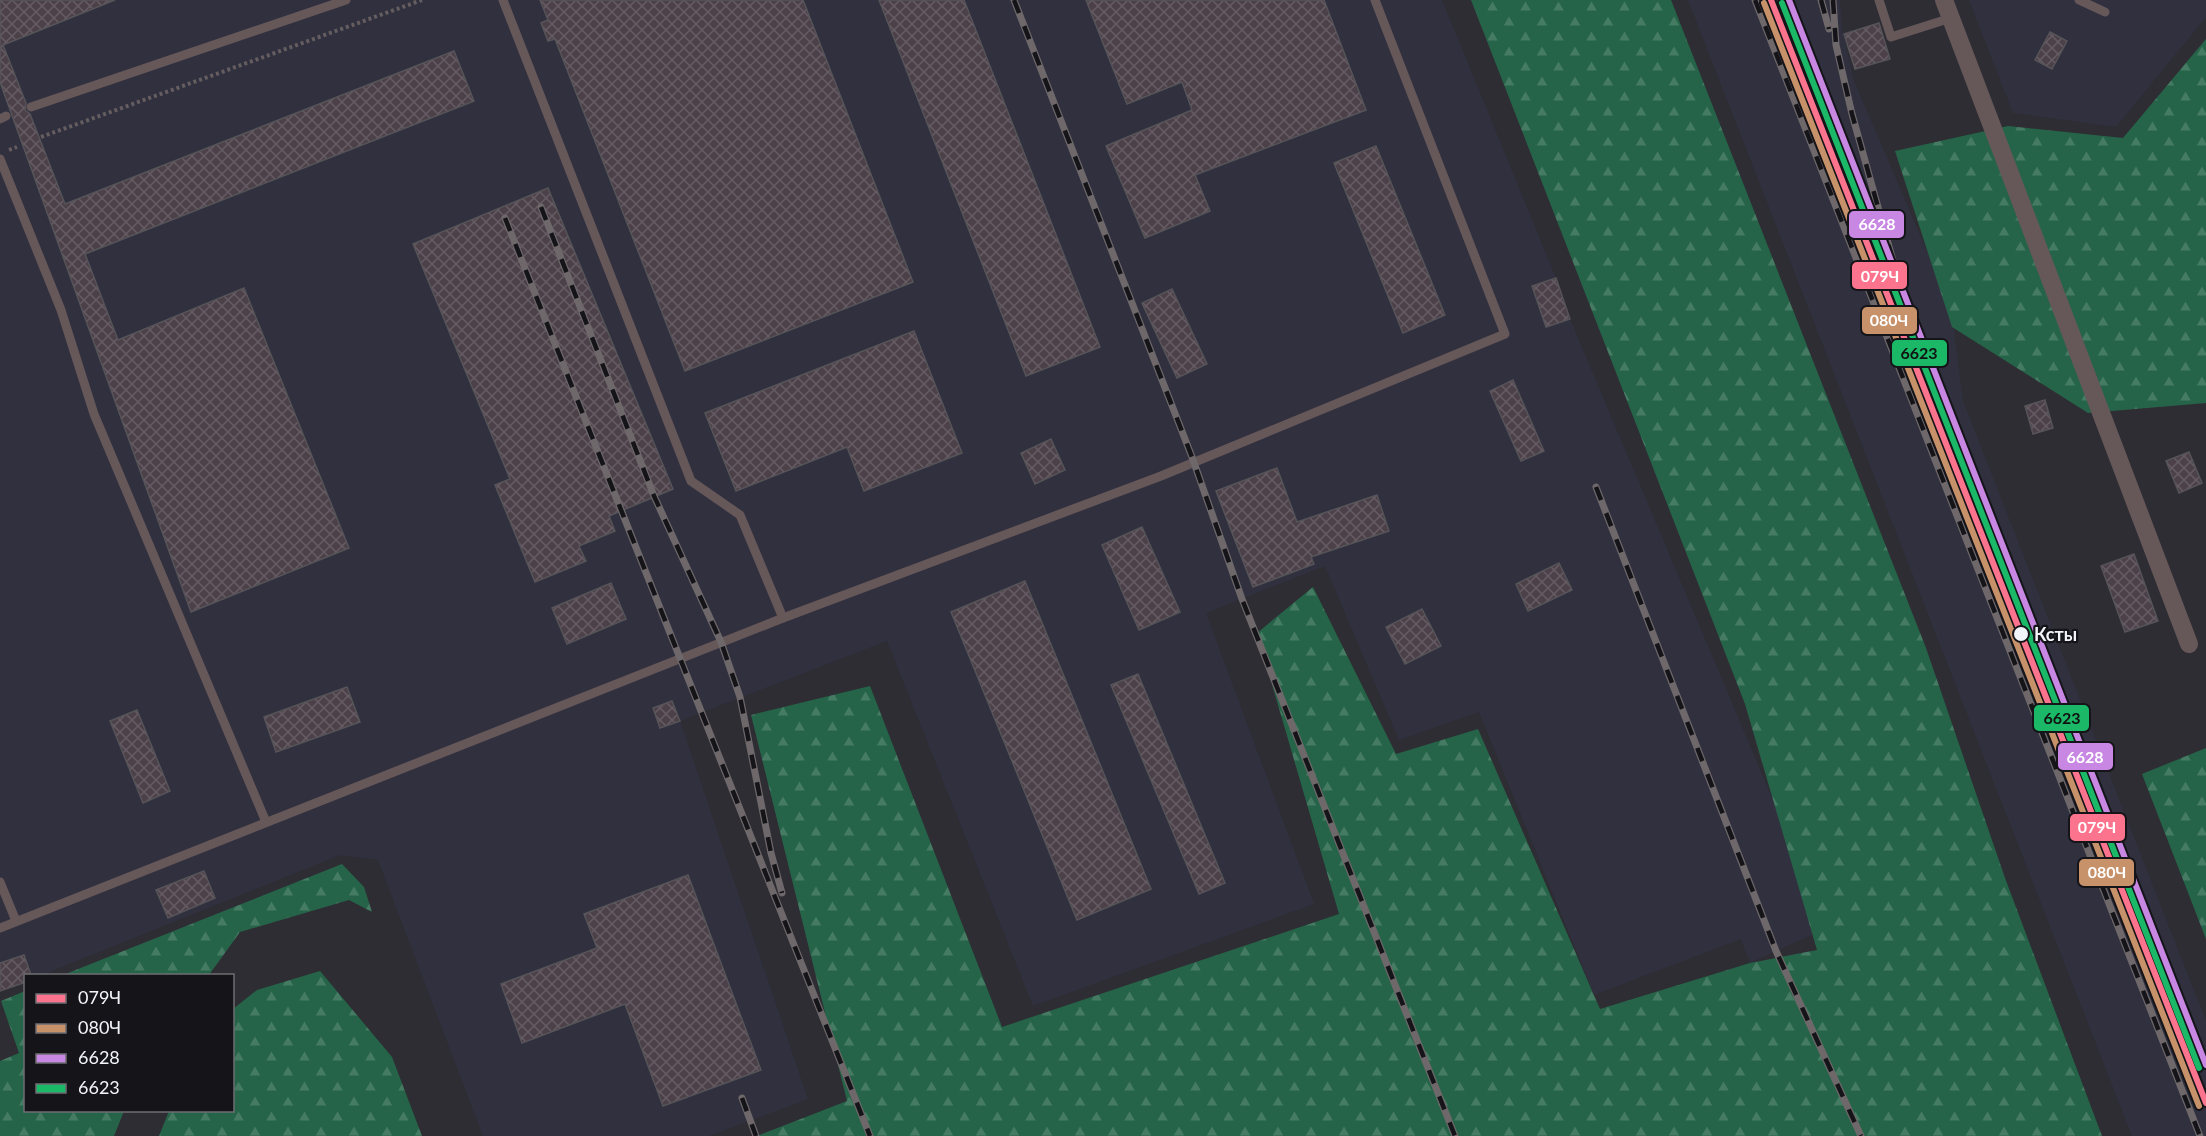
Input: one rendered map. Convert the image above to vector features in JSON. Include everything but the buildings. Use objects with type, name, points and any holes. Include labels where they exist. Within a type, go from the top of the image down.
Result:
[{"type":"street","points":[[1944,0],[2189,644]]},
{"type":"lane","points":[[31,107],[346,0]]},
{"type":"lane","points":[[503,0],[691,481],[740,515],[783,618]]},
{"type":"lane","points":[[0,928],[783,618],[1161,476],[1505,334],[1375,0]]},
{"type":"lane","points":[[1879,0],[1891,37],[1951,18]]},
{"type":"lane","points":[[2079,0],[2105,12]]},
{"type":"lane","points":[[0,159],[61,310],[94,414],[266,822]]},
{"type":"lane","points":[[0,882],[16,921]]},
{"type":"path","points":[[41,137],[422,0]]},
{"type":"shaded area","points":[[0,0],[1442,0],[1556,278],[1570,319],[1827,928],[1750,963],[1741,939],[1594,995],[1479,712],[1399,740],[1325,566],[1206,613],[1314,904],[1033,1006],[887,641],[680,721],[808,1099],[709,1136],[483,1136],[378,860],[340,855],[44,974],[24,974],[24,982],[0,991]]},
{"type":"shaded area","points":[[1688,0],[1840,0],[1842,28],[1854,81],[1951,307],[1963,401],[2206,1021],[2206,1136],[2132,1136]]},
{"type":"shaded area","points":[[1969,0],[2206,0],[2206,17],[2116,127],[2013,113]]},
{"type":"green space","points":[[1471,0],[1671,0],[1926,648],[2005,878],[2102,1136],[757,1136],[847,1101],[751,715],[870,686],[1002,1027],[1339,914],[1257,633],[1313,587],[1396,754],[1478,729],[1600,1009],[1750,963],[1817,950],[1745,704]]},
{"type":"green space","points":[[2206,39],[2206,403],[2088,413],[1952,327],[1895,151],[2008,126],[2123,138]]},
{"type":"green space","points":[[2206,748],[2206,939],[2142,774]]},
{"type":"green space","points":[[342,864],[364,887],[372,912],[349,900],[240,932],[210,974],[66,974]]},
{"type":"green space","points":[[320,971],[392,1057],[422,1136],[159,1136],[169,1112],[234,1112],[234,1008],[257,990]]},
{"type":"green space","points":[[24,991],[24,1112],[124,1112],[114,1136],[0,1136],[0,1061],[19,1053],[1,1001]]},
{"type":"railway","points":[[1014,0],[1192,457],[1242,599],[1455,1136]]},
{"type":"railway","points":[[1755,0],[2200,1136]]},
{"type":"railway","points":[[1821,0],[1829,29]]},
{"type":"railway","points":[[1833,0],[1836,45],[1852,114],[1895,268]]},
{"type":"railway","points":[[541,207],[654,496],[721,642],[740,697],[771,853],[782,893]]},
{"type":"railway","points":[[505,218],[870,1136]]},
{"type":"railway","points":[[1596,487],[1776,951],[1861,1136]]},
{"type":"railway","points":[[742,1098],[756,1136]]},
{"type":"transit line","name":"079Ч","points":[[1771,0],[2206,1103]]},
{"type":"transit line","name":"6628","points":[[1789,0],[2206,1065]]},
{"type":"transit line","name":"080Ч","points":[[1764,3],[2199,1106]]},
{"type":"transit line","name":"6623","points":[[1782,3],[2199,1068]]},
{"type":"place","name":"Ксты","points":[[2021,634]]}]
